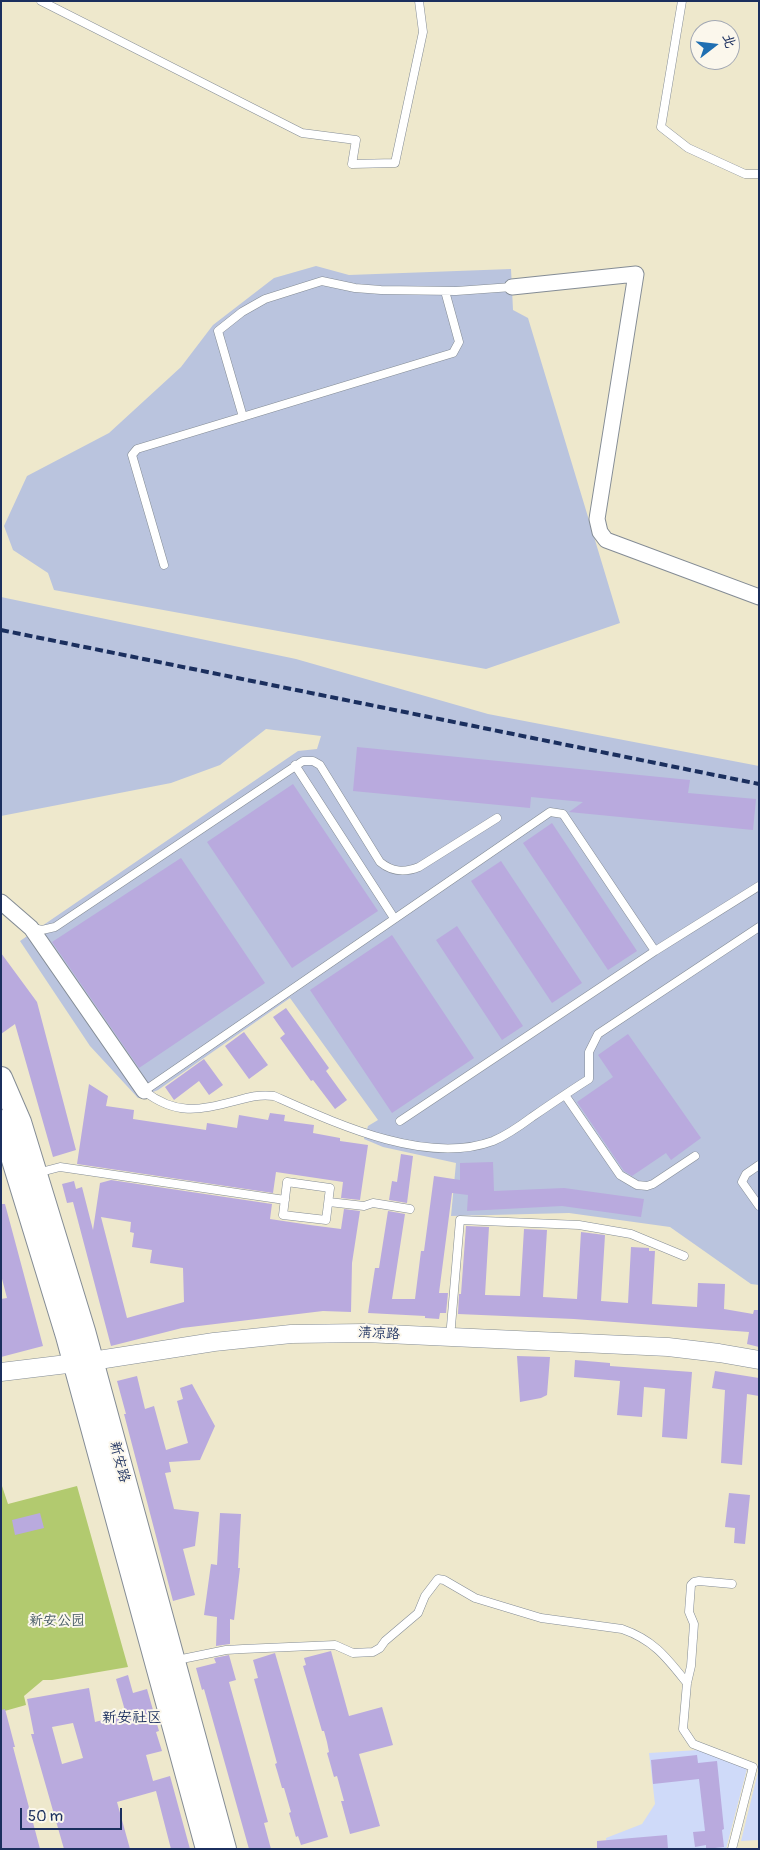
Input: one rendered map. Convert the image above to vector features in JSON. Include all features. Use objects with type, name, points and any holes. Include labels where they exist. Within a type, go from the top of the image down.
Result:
[{"type":"main road","name":"新安路","points":[[1,1078],[20,1122],[36,1174],[207,1849]]},
{"type":"main road","name":"新安路","points":[[1,1121],[83,1362],[174,1661],[225,1849]]},
{"type":"street","points":[[512,286],[636,274],[597,519],[600,532],[606,540],[759,596]]},
{"type":"street","points":[[1,902],[31,928],[144,1091]]},
{"type":"street","name":"清凉路","points":[[1,1372],[83,1362],[214,1342],[291,1334],[365,1333],[668,1347],[759,1360]]},
{"type":"lane","points":[[41,1],[302,133],[356,140],[352,164],[395,164],[423,32],[419,1]]},
{"type":"lane","points":[[682,1],[661,127],[688,148],[745,174],[759,174]]},
{"type":"lane","points":[[243,418],[218,331],[242,312],[265,299],[322,281],[368,290],[445,291],[512,286]]},
{"type":"lane","points":[[164,565],[132,455],[137,450],[453,352],[459,342],[445,291]]},
{"type":"lane","points":[[31,928],[42,930],[55,927],[295,765],[308,760],[320,765],[380,862],[391,870],[405,872],[419,867],[497,818]]},
{"type":"lane","points":[[295,765],[394,918]]},
{"type":"lane","points":[[655,951],[563,814],[545,813],[144,1091],[171,1107],[191,1110],[211,1108],[252,1096],[274,1096],[308,1112],[367,1133],[407,1143],[444,1149],[468,1147],[506,1135],[589,1079],[589,1052],[598,1034],[759,927]]},
{"type":"lane","points":[[400,1121],[655,951],[759,886]]},
{"type":"lane","points":[[565,1095],[620,1175],[637,1186],[653,1184],[695,1156]]},
{"type":"lane","points":[[759,1165],[746,1174],[742,1182],[759,1206]]},
{"type":"lane","points":[[36,1174],[60,1167],[285,1200]]},
{"type":"lane","points":[[287,1182],[330,1188],[328,1202],[326,1220],[283,1215],[287,1182]]},
{"type":"lane","points":[[328,1202],[364,1206],[373,1203],[410,1209]]},
{"type":"lane","points":[[450,1338],[460,1220],[578,1225],[632,1234],[684,1256]]},
{"type":"lane","points":[[174,1661],[226,1650],[243,1649],[335,1645],[353,1653],[373,1652],[380,1648],[385,1641],[418,1613],[425,1596],[438,1579],[444,1580],[475,1598],[541,1618],[622,1629],[631,1632],[658,1649],[686,1683]]},
{"type":"lane","points":[[732,1584],[700,1580],[691,1585],[690,1612],[694,1624],[692,1666],[686,1683],[683,1729],[693,1744],[754,1767],[732,1849]]},
{"type":"shaded area","points":[[316,266],[349,275],[511,269],[513,310],[528,318],[620,623],[486,669],[54,590],[48,573],[13,550],[4,526],[27,476],[109,433],[181,367],[213,325],[274,278]]},
{"type":"shaded area","points":[[1,597],[296,659],[488,714],[759,766],[759,1285],[751,1284],[670,1227],[569,1213],[451,1216],[456,1163],[383,1147],[364,1139],[368,1126],[378,1120],[290,998],[158,1090],[138,1098],[90,1046],[20,941],[298,751],[317,749],[321,736],[266,729],[220,765],[171,783],[1,816]]},
{"type":"shaded area","points":[[698,1750],[747,1769],[726,1849],[607,1849],[606,1838],[642,1824],[655,1804],[649,1753]]},
{"type":"shaded area","points":[[758,1772],[759,1840],[741,1841]]},
{"type":"green space","name":"新安公园","points":[[1,1483],[8,1504],[77,1486],[128,1667],[43,1680],[24,1696],[26,1705],[1,1712]]},
{"type":"building","points":[[357,747],[690,780],[688,793],[756,799],[753,830],[569,812],[583,802],[531,797],[530,808],[353,791]]},
{"type":"building","points":[[293,784],[378,911],[292,968],[207,842]]},
{"type":"building","points":[[552,823],[637,951],[608,970],[523,843]]},
{"type":"building","points":[[181,858],[265,983],[139,1068],[52,942]]},
{"type":"building","points":[[501,861],[582,983],[552,1003],[471,881]]},
{"type":"building","points":[[457,926],[523,1026],[502,1040],[436,940]]},
{"type":"building","points":[[392,935],[474,1058],[392,1113],[310,990]]},
{"type":"building","points":[[1,953],[37,1002],[76,1150],[53,1157],[15,1024],[1,1034]]},
{"type":"building","points":[[286,1008],[329,1068],[326,1071],[347,1100],[335,1109],[313,1080],[311,1081],[280,1038],[285,1034],[273,1017]]},
{"type":"building","points":[[244,1032],[268,1065],[249,1079],[225,1046]]},
{"type":"building","points":[[628,1034],[701,1138],[671,1160],[666,1153],[632,1176],[624,1171],[577,1102],[613,1077],[598,1055]]},
{"type":"building","points":[[204,1059],[223,1085],[209,1095],[199,1081],[174,1100],[165,1087]]},
{"type":"building","points":[[89,1084],[108,1096],[106,1106],[134,1110],[133,1119],[206,1130],[207,1123],[237,1128],[239,1115],[268,1120],[270,1113],[285,1115],[284,1121],[314,1125],[313,1133],[340,1138],[340,1141],[368,1145],[360,1200],[341,1198],[343,1182],[276,1172],[273,1193],[77,1164]]},
{"type":"building","points":[[401,1154],[413,1156],[407,1203],[389,1200],[392,1181],[397,1182]]},
{"type":"building","points":[[493,1162],[494,1191],[564,1188],[644,1199],[641,1217],[562,1206],[467,1211],[468,1195],[452,1193],[439,1293],[448,1293],[446,1313],[440,1313],[439,1319],[425,1318],[425,1316],[368,1313],[375,1268],[379,1268],[388,1211],[405,1214],[392,1299],[415,1299],[421,1251],[424,1251],[434,1176],[460,1180],[460,1163]]},
{"type":"building","points":[[111,1180],[272,1204],[270,1219],[341,1229],[344,1209],[360,1211],[352,1263],[351,1312],[323,1311],[182,1328],[111,1346],[73,1202],[67,1203],[62,1184],[74,1181],[76,1189],[82,1187],[93,1230],[100,1183]],"holes":[[[101,1217],[131,1222],[130,1232],[134,1233],[132,1247],[152,1250],[150,1263],[183,1268],[184,1302],[127,1318]]]},
{"type":"building","points":[[1,1204],[5,1204],[43,1346],[1,1357],[1,1299],[7,1298],[1,1275]]},
{"type":"building","points":[[466,1226],[489,1227],[485,1295],[520,1296],[524,1229],[547,1230],[543,1297],[577,1299],[581,1232],[605,1235],[601,1301],[628,1303],[631,1247],[649,1248],[649,1251],[655,1251],[652,1304],[697,1307],[698,1283],[725,1284],[724,1309],[753,1314],[754,1310],[759,1310],[759,1347],[747,1344],[749,1332],[574,1319],[458,1314]]},
{"type":"building","points":[[517,1356],[550,1357],[547,1395],[520,1402]]},
{"type":"building","points":[[575,1360],[610,1363],[610,1366],[692,1372],[687,1439],[662,1437],[665,1389],[644,1387],[642,1417],[617,1415],[620,1381],[574,1377]]},
{"type":"building","points":[[715,1371],[759,1378],[759,1396],[747,1394],[742,1465],[721,1463],[725,1390],[712,1388]]},
{"type":"building","points":[[137,1376],[145,1409],[154,1406],[166,1450],[188,1443],[177,1401],[183,1399],[180,1388],[192,1384],[215,1426],[200,1460],[169,1462],[171,1472],[165,1473],[174,1509],[199,1512],[195,1546],[183,1549],[195,1595],[173,1601],[117,1381]]},
{"type":"building","points":[[729,1493],[750,1495],[745,1544],[734,1543],[735,1528],[725,1527]]},
{"type":"building","points":[[40,1513],[44,1528],[15,1535],[12,1520]]},
{"type":"building","points":[[220,1513],[241,1514],[238,1568],[240,1568],[234,1620],[230,1619],[230,1644],[216,1646],[217,1617],[204,1615],[211,1564],[217,1565]]},
{"type":"building","points":[[331,1651],[349,1716],[382,1707],[393,1745],[359,1754],[380,1826],[350,1834],[341,1801],[344,1801],[337,1776],[334,1777],[327,1753],[329,1752],[324,1731],[322,1731],[303,1666],[306,1665],[304,1658]]},
{"type":"building","points":[[275,1653],[328,1837],[301,1845],[298,1836],[296,1837],[289,1813],[291,1812],[275,1764],[277,1763],[254,1679],[258,1678],[253,1660]]},
{"type":"building","points":[[229,1655],[236,1680],[229,1682],[268,1822],[264,1823],[271,1849],[249,1849],[204,1689],[202,1690],[196,1668],[216,1663],[214,1658]]},
{"type":"building","points":[[128,1675],[133,1693],[147,1689],[159,1731],[156,1732],[162,1751],[146,1755],[153,1781],[170,1776],[190,1849],[171,1849],[156,1791],[117,1802],[130,1849],[64,1849],[31,1734],[34,1734],[27,1699],[89,1688],[95,1722],[126,1714],[116,1679]],"holes":[[[73,1723],[83,1758],[62,1764],[52,1727]]]},
{"type":"building","points":[[5,1709],[40,1849],[1,1849],[1,1710]]},
{"type":"building","points":[[697,1755],[698,1763],[717,1761],[724,1847],[706,1849],[706,1845],[695,1847],[693,1832],[705,1831],[699,1779],[653,1784],[651,1760]]},
{"type":"building","points":[[667,1835],[668,1849],[597,1849],[597,1841]]},
{"type":"railway","points":[[1,630],[759,784]]},
{"type":"district","name":"新安社区","points":[[132,1718]]}]
